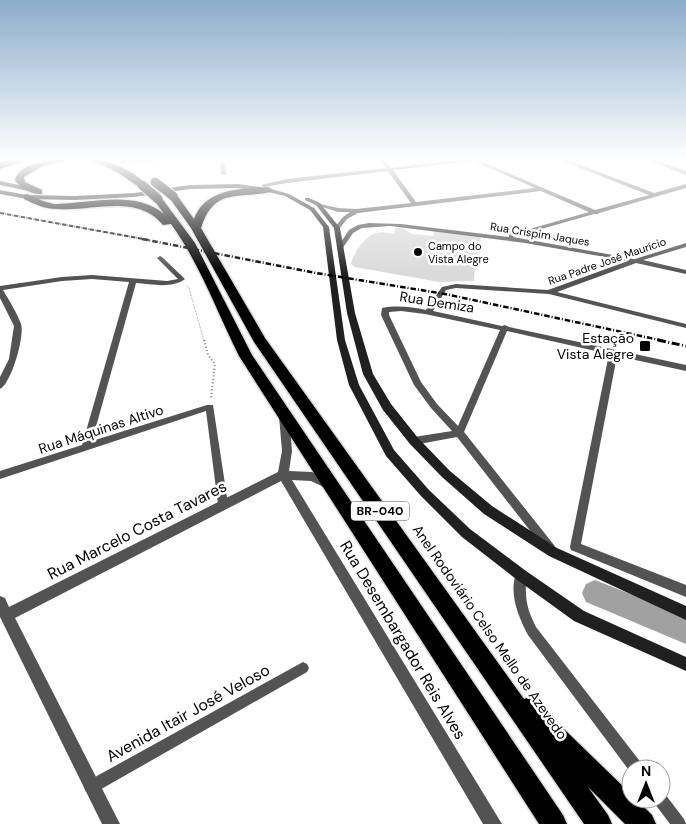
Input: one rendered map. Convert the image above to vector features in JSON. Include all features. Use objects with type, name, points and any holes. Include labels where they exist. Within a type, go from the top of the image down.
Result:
[{"type":"highway","points":[[28,197],[36,203],[59,206],[129,204],[145,206],[155,211],[190,244]]},
{"type":"highway","name":"Anel Rodoviário Celso Mello de Azevedo","points":[[157,197],[190,244],[246,356],[284,416],[554,824]]},
{"type":"highway","name":"Anel Rodoviário Celso Mello de Azevedo","points":[[174,197],[196,228],[259,339],[599,824]]},
{"type":"highway","points":[[196,228],[201,211],[218,197]]},
{"type":"highway","points":[[500,682],[643,824]]},
{"type":"main road","points":[[290,197],[312,209],[326,228],[342,340],[354,386],[390,453],[425,493],[466,533],[521,575],[579,616],[686,664]]},
{"type":"main road","points":[[304,197],[318,204],[337,228],[351,313],[368,374],[387,407],[414,442],[446,474],[488,510],[553,552],[686,613]]},
{"type":"street","points":[[410,197],[415,204]]},
{"type":"street","points":[[318,204],[338,210],[356,211],[470,197]]},
{"type":"street","points":[[561,197],[596,213]]},
{"type":"street","points":[[506,237],[649,197]]},
{"type":"street","points":[[337,228],[345,218],[356,211]]},
{"type":"street","name":"Rua Crispim Jaques","points":[[340,248],[353,230],[367,225],[418,228],[506,237],[637,260],[686,272]]},
{"type":"street","name":"Rua Padre José Maurício","points":[[428,313],[444,288],[456,286],[549,292],[637,260],[686,245]]},
{"type":"street","points":[[0,386],[13,359],[18,326],[0,289],[92,277],[167,283],[182,279],[160,258]]},
{"type":"street","points":[[86,448],[133,280]]},
{"type":"street","points":[[549,292],[686,326]]},
{"type":"street","name":"Rua Demiza","points":[[553,552],[417,383],[385,315],[385,310],[392,308],[428,313],[505,328],[613,354],[686,368]]},
{"type":"street","points":[[414,442],[459,433],[505,328]]},
{"type":"street","points":[[613,354],[575,547],[686,591]]},
{"type":"street","points":[[210,407],[223,504]]},
{"type":"street","name":"Rua Máquinas Altivo","points":[[0,475],[210,407]]},
{"type":"street","points":[[282,475],[287,451],[284,416]]},
{"type":"street","name":"Rua Marcelo Costa Tavares","points":[[3,609],[282,475],[312,477],[331,486]]},
{"type":"street","name":"Rua Desembargador Reis Alves","points":[[282,475],[493,824]]},
{"type":"street","points":[[521,575],[519,598],[522,612],[532,631],[629,759]]},
{"type":"street","points":[[3,609],[90,787],[111,824]]},
{"type":"street","name":"Avenida Itair José Veloso","points":[[90,787],[303,668]]},
{"type":"street","points":[[668,809],[679,824]]},
{"type":"path","points":[[182,279],[189,288],[208,355],[215,364],[210,407]]},
{"type":"shaded area","name":"Campo do Vista Alegre","points":[[395,228],[402,228],[412,234],[433,236],[434,231],[481,237],[474,281],[439,282],[355,267],[351,264],[357,250],[368,237],[379,233],[394,234]]},
{"type":"waterway","points":[[595,593],[686,630]]},
{"type":"railway","points":[[0,213],[149,240]]},
{"type":"railway","points":[[142,239],[316,273],[445,294],[664,341]]},
{"type":"railway","points":[[658,340],[686,346]]},
{"type":"place","name":"Campo do Vista Alegre","points":[[418,252]]},
{"type":"place","name":"Estação Vista Alegre","points":[[645,346]]}]
